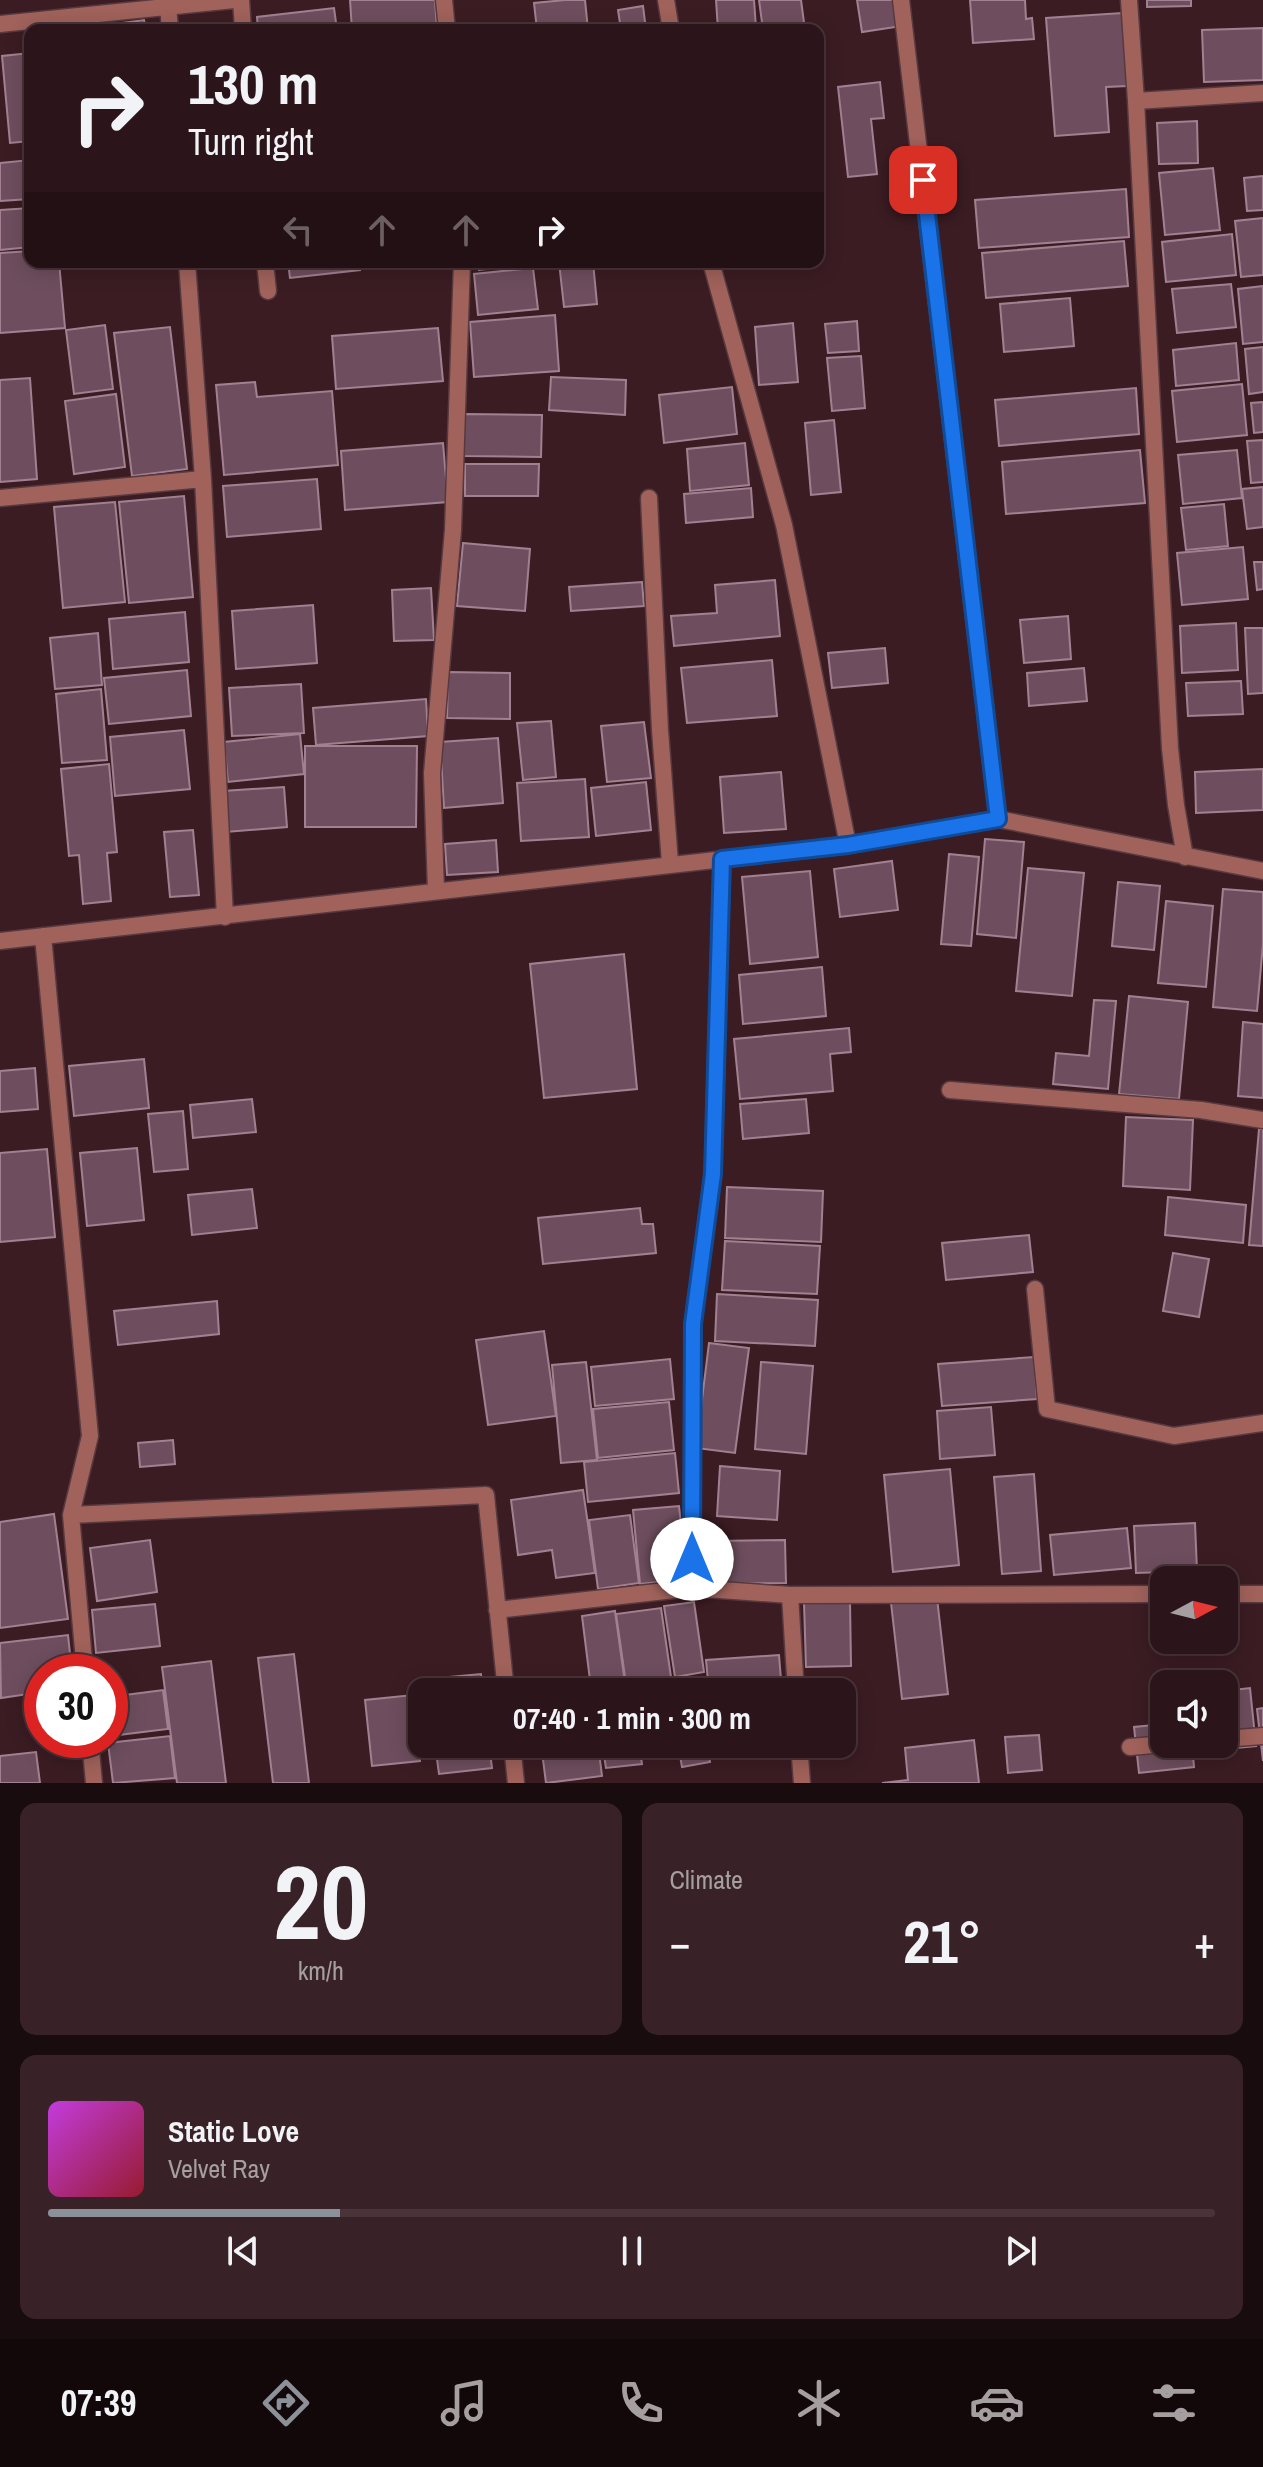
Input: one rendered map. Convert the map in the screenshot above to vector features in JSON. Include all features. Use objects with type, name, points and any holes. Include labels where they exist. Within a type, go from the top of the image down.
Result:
[{"type":"street","points":[[0,24],[234,0]]},
{"type":"street","points":[[241,0],[243,24]]},
{"type":"street","points":[[444,0],[446,24]]},
{"type":"street","points":[[666,0],[670,24]]},
{"type":"street","points":[[901,0],[998,819]]},
{"type":"street","points":[[1129,0],[1170,748],[1185,857]]},
{"type":"street","points":[[168,5],[170,24]]},
{"type":"street","points":[[1136,101],[1263,93]]},
{"type":"street","points":[[187,268],[203,479],[225,917]]},
{"type":"street","points":[[266,268],[268,291]]},
{"type":"street","points":[[436,891],[432,773],[453,530],[462,268]]},
{"type":"street","points":[[713,268],[784,525],[848,845]]},
{"type":"street","points":[[0,498],[203,479]]},
{"type":"street","points":[[649,498],[670,863]]},
{"type":"street","points":[[0,941],[848,845],[998,819],[1263,871]]},
{"type":"street","points":[[692,1588],[693,1324],[713,1174],[722,859]]},
{"type":"street","points":[[43,936],[90,1436],[71,1515],[83,1654]]},
{"type":"street","points":[[950,1090],[1201,1110],[1263,1120]]},
{"type":"street","points":[[1035,1289],[1047,1409],[1174,1436],[1263,1423]]},
{"type":"street","points":[[71,1515],[486,1495],[504,1678]]},
{"type":"street","points":[[497,1610],[692,1588],[790,1595],[1150,1594]]},
{"type":"street","points":[[1238,1594],[1263,1594]]},
{"type":"street","points":[[790,1595],[795,1678]]},
{"type":"street","points":[[1238,1738],[1263,1736]]},
{"type":"street","points":[[1130,1747],[1150,1745]]},
{"type":"street","points":[[92,1758],[94,1783]]},
{"type":"street","points":[[513,1758],[516,1783]]},
{"type":"street","points":[[800,1758],[802,1783]]},
{"type":"building","points":[[350,0],[435,0],[437,24],[352,24]]},
{"type":"building","points":[[585,0],[587,24],[536,24],[534,3]]},
{"type":"building","points":[[716,0],[754,0],[756,24],[718,24]]},
{"type":"building","points":[[759,0],[801,0],[804,24],[762,24]]},
{"type":"building","points":[[857,0],[898,0],[902,26],[862,32]]},
{"type":"building","points":[[970,0],[1025,0],[1026,19],[1032,18],[1034,39],[973,43]]},
{"type":"building","points":[[1147,0],[1191,0],[1191,6],[1147,7]]},
{"type":"building","points":[[643,6],[645,24],[620,24],[618,10]]},
{"type":"building","points":[[334,8],[336,24],[258,24],[257,17]]},
{"type":"building","points":[[1122,13],[1127,86],[1106,87],[1109,132],[1055,136],[1046,18]]},
{"type":"building","points":[[144,20],[145,24],[114,24]]},
{"type":"building","points":[[1263,28],[1263,80],[1204,82],[1202,30]]},
{"type":"building","points":[[24,54],[24,142],[10,143],[2,56]]},
{"type":"building","points":[[880,82],[884,118],[871,119],[877,174],[848,177],[838,87]]},
{"type":"building","points":[[1197,121],[1198,163],[1159,164],[1157,123]]},
{"type":"building","points":[[24,161],[24,199],[0,201],[0,163]]},
{"type":"building","points":[[1213,168],[1220,230],[1165,235],[1159,173]]},
{"type":"building","points":[[1263,176],[1263,210],[1247,211],[1244,178]]},
{"type":"building","points":[[1126,189],[1129,237],[979,248],[975,200]]},
{"type":"building","points":[[24,208],[24,248],[0,250],[0,210]]},
{"type":"building","points":[[1263,218],[1263,275],[1241,277],[1235,221]]},
{"type":"building","points":[[1232,234],[1236,275],[1166,282],[1162,242]]},
{"type":"building","points":[[1124,241],[1128,286],[986,298],[982,253]]},
{"type":"building","points":[[24,251],[24,268],[60,268],[65,328],[0,333],[0,253]]},
{"type":"building","points":[[289,268],[360,268],[360,270],[290,278]]},
{"type":"building","points":[[533,268],[538,309],[478,315],[474,274]]},
{"type":"building","points":[[560,268],[594,268],[597,304],[564,307]]},
{"type":"building","points":[[1231,284],[1236,327],[1177,333],[1172,289]]},
{"type":"building","points":[[1263,286],[1263,342],[1243,344],[1238,289]]},
{"type":"building","points":[[1070,298],[1074,346],[1004,352],[1000,304]]},
{"type":"building","points":[[555,315],[559,371],[474,377],[470,322]]},
{"type":"building","points":[[857,321],[859,351],[828,353],[825,324]]},
{"type":"building","points":[[793,323],[798,382],[759,385],[755,327]]},
{"type":"building","points":[[105,325],[113,389],[74,394],[66,330]]},
{"type":"building","points":[[170,327],[187,469],[132,476],[114,333]]},
{"type":"building","points":[[438,328],[443,381],[336,389],[332,336]]},
{"type":"building","points":[[1236,343],[1239,380],[1176,386],[1173,350]]},
{"type":"building","points":[[1263,347],[1263,392],[1249,394],[1245,349]]},
{"type":"building","points":[[861,356],[865,408],[832,411],[827,358]]},
{"type":"building","points":[[551,377],[626,380],[625,415],[549,410]]},
{"type":"building","points":[[30,378],[37,479],[0,482],[0,380]]},
{"type":"building","points":[[255,382],[257,397],[332,391],[338,465],[224,475],[216,385]]},
{"type":"building","points":[[1242,384],[1247,435],[1177,442],[1172,391]]},
{"type":"building","points":[[732,387],[737,434],[664,443],[659,395]]},
{"type":"building","points":[[1136,388],[1139,434],[999,446],[995,400]]},
{"type":"building","points":[[116,394],[125,467],[74,474],[65,401]]},
{"type":"building","points":[[1263,402],[1263,432],[1254,433],[1251,403]]},
{"type":"building","points":[[464,414],[542,415],[541,457],[464,456]]},
{"type":"building","points":[[834,420],[841,492],[811,495],[805,423]]},
{"type":"building","points":[[1263,440],[1263,482],[1251,483],[1247,441]]},
{"type":"building","points":[[443,443],[448,502],[345,510],[341,451]]},
{"type":"building","points":[[745,443],[749,485],[690,491],[687,449]]},
{"type":"building","points":[[1140,450],[1145,503],[1006,514],[1002,462]]},
{"type":"building","points":[[1237,450],[1242,498],[1183,504],[1178,455]]},
{"type":"building","points":[[465,464],[539,464],[538,496],[465,496]]},
{"type":"building","points":[[317,479],[321,529],[227,537],[223,486]]},
{"type":"building","points":[[1263,487],[1263,527],[1247,529],[1242,489]]},
{"type":"building","points":[[751,488],[753,517],[686,523],[684,494]]},
{"type":"building","points":[[184,496],[193,597],[129,603],[119,502]]},
{"type":"building","points":[[115,502],[125,602],[63,608],[54,507]]},
{"type":"building","points":[[1224,504],[1228,546],[1186,550],[1181,508]]},
{"type":"building","points":[[463,543],[530,549],[525,611],[457,606]]},
{"type":"building","points":[[1243,547],[1248,599],[1182,605],[1177,553]]},
{"type":"building","points":[[1254,562],[1263,562],[1263,589],[1257,590]]},
{"type":"building","points":[[775,580],[780,636],[674,646],[671,616],[717,613],[715,585]]},
{"type":"building","points":[[642,582],[644,606],[571,611],[569,587]]},
{"type":"building","points":[[431,588],[434,640],[394,641],[392,590]]},
{"type":"building","points":[[313,605],[317,663],[236,669],[232,611]]},
{"type":"building","points":[[185,612],[189,662],[113,669],[109,619]]},
{"type":"building","points":[[1068,616],[1071,659],[1024,663],[1020,620]]},
{"type":"building","points":[[1236,623],[1238,670],[1182,673],[1180,626]]},
{"type":"building","points":[[1245,628],[1263,628],[1263,693],[1248,694]]},
{"type":"building","points":[[98,633],[102,685],[55,689],[50,638]]},
{"type":"building","points":[[885,648],[888,683],[832,688],[828,653]]},
{"type":"building","points":[[772,660],[777,716],[687,723],[681,668]]},
{"type":"building","points":[[1084,668],[1087,701],[1029,706],[1027,673]]},
{"type":"building","points":[[187,670],[191,716],[109,724],[104,678]]},
{"type":"building","points":[[448,672],[510,673],[510,719],[447,718]]},
{"type":"building","points":[[1241,681],[1243,714],[1188,716],[1186,683]]},
{"type":"building","points":[[301,684],[304,733],[232,736],[229,688]]},
{"type":"building","points":[[101,689],[107,760],[62,763],[56,694]]},
{"type":"building","points":[[426,699],[428,736],[316,745],[313,708]]},
{"type":"building","points":[[551,721],[556,777],[523,780],[517,723]]},
{"type":"building","points":[[644,722],[651,778],[607,782],[601,726]]},
{"type":"building","points":[[184,730],[190,789],[115,796],[110,737]]},
{"type":"building","points":[[300,734],[304,774],[228,782],[224,742]]},
{"type":"building","points":[[498,738],[503,803],[444,808],[440,742]]},
{"type":"building","points":[[305,746],[417,746],[416,827],[305,827]]},
{"type":"building","points":[[109,764],[117,852],[107,853],[111,901],[83,904],[79,855],[69,856],[61,769]]},
{"type":"building","points":[[1263,769],[1263,810],[1196,813],[1195,772]]},
{"type":"building","points":[[781,772],[786,829],[724,833],[720,777]]},
{"type":"building","points":[[585,779],[589,837],[521,841],[517,783]]},
{"type":"building","points":[[646,782],[651,830],[596,836],[591,788]]},
{"type":"building","points":[[284,787],[287,827],[226,832],[223,791]]},
{"type":"building","points":[[193,830],[199,895],[170,897],[164,832]]},
{"type":"building","points":[[985,839],[1024,842],[1016,938],[977,934]]},
{"type":"building","points":[[496,840],[498,872],[447,875],[445,844]]},
{"type":"building","points":[[949,854],[979,857],[971,946],[941,944]]},
{"type":"building","points":[[892,861],[898,910],[840,917],[834,869]]},
{"type":"building","points":[[1028,868],[1084,873],[1072,996],[1016,991]]},
{"type":"building","points":[[810,871],[818,957],[750,964],[742,877]]},
{"type":"building","points":[[1118,882],[1160,886],[1154,950],[1112,946]]},
{"type":"building","points":[[1223,889],[1263,892],[1263,944],[1257,1011],[1213,1007]]},
{"type":"building","points":[[1166,901],[1213,906],[1206,987],[1158,983]]},
{"type":"building","points":[[624,954],[637,1089],[544,1098],[530,964]]},
{"type":"building","points":[[822,967],[826,1016],[743,1024],[739,975]]},
{"type":"building","points":[[1129,996],[1188,1002],[1179,1099],[1119,1094]]},
{"type":"building","points":[[1094,1000],[1116,1001],[1108,1089],[1053,1084],[1056,1053],[1089,1056]]},
{"type":"building","points":[[1243,1022],[1263,1024],[1263,1098],[1238,1096]]},
{"type":"building","points":[[849,1028],[851,1052],[830,1054],[833,1091],[740,1099],[734,1039]]},
{"type":"building","points":[[144,1059],[149,1108],[74,1116],[69,1066]]},
{"type":"building","points":[[35,1068],[38,1109],[0,1112],[0,1071]]},
{"type":"building","points":[[252,1099],[256,1132],[193,1138],[190,1105]]},
{"type":"building","points":[[806,1099],[809,1133],[743,1139],[740,1104]]},
{"type":"building","points":[[183,1111],[188,1169],[154,1172],[148,1114]]},
{"type":"building","points":[[1126,1117],[1193,1120],[1190,1190],[1123,1186]]},
{"type":"building","points":[[1259,1129],[1263,1129],[1263,1246],[1249,1245]]},
{"type":"building","points":[[137,1148],[144,1220],[87,1226],[80,1153]]},
{"type":"building","points":[[47,1149],[55,1237],[0,1242],[0,1153]]},
{"type":"building","points":[[727,1187],[823,1191],[821,1242],[725,1238]]},
{"type":"building","points":[[252,1189],[257,1228],[192,1235],[188,1195]]},
{"type":"building","points":[[1168,1197],[1246,1205],[1243,1243],[1165,1235]]},
{"type":"building","points":[[640,1208],[642,1224],[653,1224],[656,1253],[543,1264],[538,1218]]},
{"type":"building","points":[[1029,1235],[1033,1272],[946,1280],[942,1243]]},
{"type":"building","points":[[725,1241],[820,1246],[817,1294],[722,1290]]},
{"type":"building","points":[[1173,1253],[1209,1259],[1199,1317],[1163,1311]]},
{"type":"building","points":[[717,1294],[818,1300],[815,1346],[715,1341]]},
{"type":"building","points":[[217,1301],[219,1334],[118,1345],[114,1311]]},
{"type":"building","points":[[544,1331],[556,1416],[488,1425],[476,1340]]},
{"type":"building","points":[[709,1343],[749,1348],[735,1453],[696,1448]]},
{"type":"building","points":[[1034,1357],[1037,1399],[942,1406],[938,1364]]},
{"type":"building","points":[[670,1359],[674,1399],[595,1406],[591,1367]]},
{"type":"building","points":[[586,1362],[597,1460],[561,1463],[552,1365]]},
{"type":"building","points":[[761,1362],[813,1366],[806,1454],[755,1449]]},
{"type":"building","points":[[669,1402],[674,1450],[598,1458],[593,1409]]},
{"type":"building","points":[[991,1407],[995,1455],[940,1459],[937,1411]]},
{"type":"building","points":[[173,1440],[175,1464],[140,1467],[138,1443]]},
{"type":"building","points":[[675,1453],[679,1493],[588,1502],[584,1462]]},
{"type":"building","points":[[720,1466],[780,1471],[777,1520],[717,1516]]},
{"type":"building","points":[[950,1469],[959,1565],[893,1572],[884,1475]]},
{"type":"building","points":[[1034,1474],[1041,1571],[1002,1574],[994,1477]]},
{"type":"building","points":[[583,1490],[595,1573],[556,1578],[552,1550],[518,1555],[511,1500]]},
{"type":"building","points":[[679,1506],[687,1579],[640,1584],[633,1510]]},
{"type":"building","points":[[54,1514],[68,1619],[0,1628],[0,1522]]},
{"type":"building","points":[[630,1515],[639,1583],[598,1589],[589,1520]]},
{"type":"building","points":[[1195,1523],[1197,1566],[1150,1566],[1150,1573],[1136,1573],[1134,1526]]},
{"type":"building","points":[[1127,1528],[1131,1568],[1054,1575],[1050,1535]]},
{"type":"building","points":[[150,1540],[157,1592],[97,1601],[90,1548]]},
{"type":"building","points":[[785,1540],[786,1583],[713,1584],[712,1541]]},
{"type":"building","points":[[936,1589],[948,1694],[902,1699],[890,1594]]},
{"type":"building","points":[[694,1602],[704,1672],[675,1677],[664,1606]]},
{"type":"building","points":[[850,1602],[851,1666],[806,1667],[804,1603]]},
{"type":"building","points":[[155,1604],[160,1646],[96,1653],[92,1610]]},
{"type":"building","points":[[661,1608],[671,1677],[625,1678],[616,1614]]},
{"type":"building","points":[[615,1611],[624,1678],[590,1678],[582,1616]]},
{"type":"building","points":[[68,1635],[70,1654],[24,1654],[24,1695],[1,1698],[0,1643]]},
{"type":"building","points":[[294,1654],[309,1783],[273,1783],[258,1658]]},
{"type":"building","points":[[779,1655],[781,1678],[708,1678],[706,1660]]},
{"type":"building","points":[[211,1661],[226,1783],[177,1783],[162,1667]]},
{"type":"building","points":[[481,1674],[481,1678],[439,1678]]},
{"type":"building","points":[[1250,1688],[1256,1746],[1238,1748],[1238,1689]]},
{"type":"building","points":[[163,1690],[168,1729],[128,1734],[128,1695]]},
{"type":"building","points":[[408,1696],[408,1758],[420,1758],[420,1761],[372,1766],[365,1700]]},
{"type":"building","points":[[1263,1708],[1263,1761],[1257,1709]]},
{"type":"building","points":[[1150,1725],[1150,1758],[1193,1758],[1194,1767],[1139,1773],[1134,1727]]},
{"type":"building","points":[[1039,1735],[1042,1770],[1008,1773],[1005,1737]]},
{"type":"building","points":[[170,1736],[175,1778],[113,1783],[110,1758],[128,1758],[128,1741]]},
{"type":"building","points":[[974,1740],[979,1783],[882,1783],[908,1780],[905,1748]]},
{"type":"building","points":[[24,1753],[24,1758],[37,1758],[40,1783],[0,1783],[0,1756]]},
{"type":"building","points":[[437,1758],[491,1758],[492,1768],[439,1774]]},
{"type":"building","points":[[543,1758],[600,1758],[602,1776],[546,1783]]},
{"type":"building","points":[[604,1758],[641,1758],[642,1764],[606,1768]]},
{"type":"building","points":[[680,1758],[709,1758],[710,1762],[682,1767]]},
{"type":"route","points":[[692,1559],[693,1324],[713,1174],[722,859],[848,845],[998,819],[923,180]]}]
